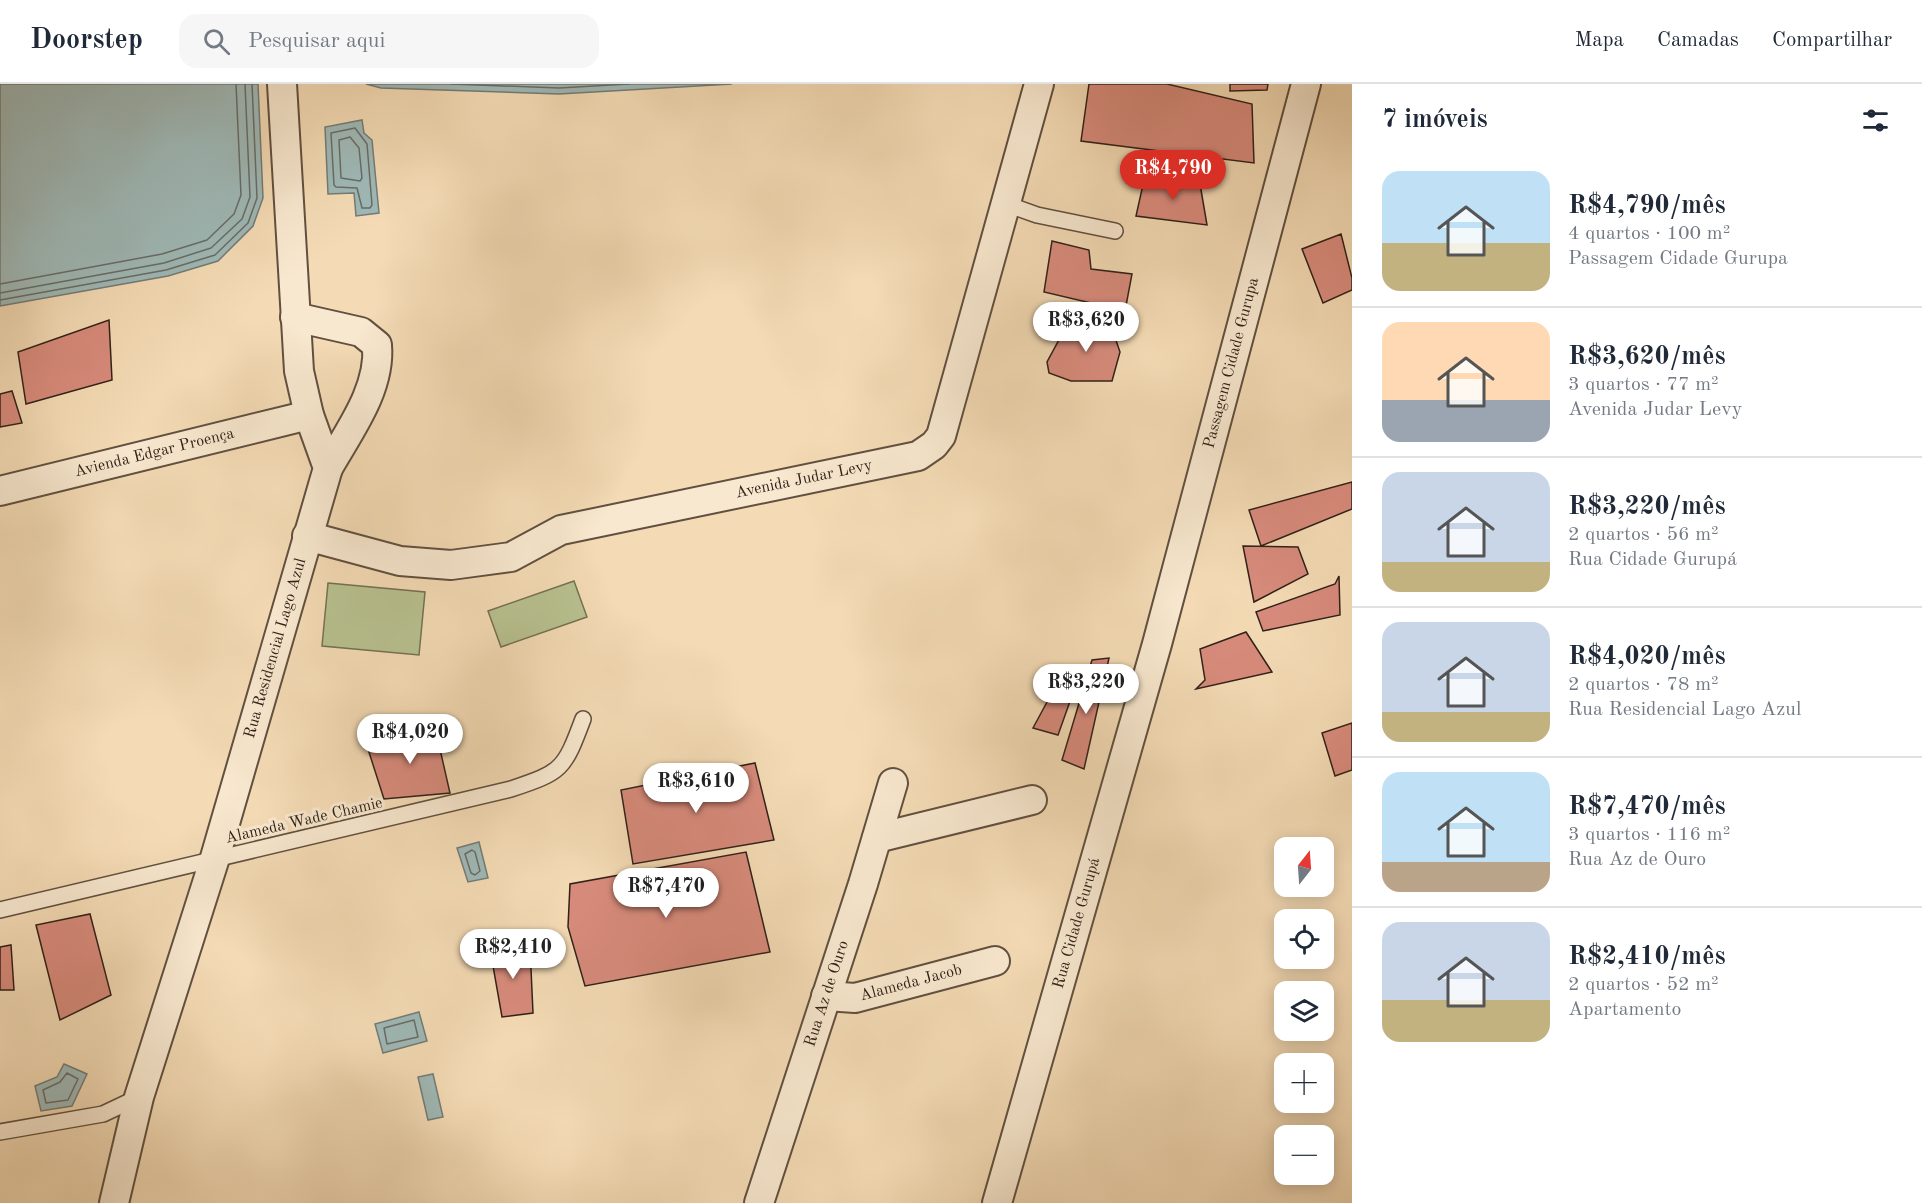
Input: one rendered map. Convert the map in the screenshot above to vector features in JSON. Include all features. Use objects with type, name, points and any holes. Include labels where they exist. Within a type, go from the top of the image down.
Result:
[{"type":"street","points":[[282,84],[299,371],[309,415],[328,468]]},
{"type":"street","name":"Avenida Judar Levy","points":[[307,536],[400,561],[451,564],[511,557],[561,530],[918,456],[934,446],[941,436],[1039,84]]},
{"type":"street","name":"Passagem Cidade Gurupa","points":[[1157,644],[1306,84]]},
{"type":"street","name":"Rua Residencial Lago Azul","points":[[114,1203],[139,1097],[213,861],[328,468],[364,404],[378,365],[376,345],[361,332],[295,317]]},
{"type":"street","name":"Avienda Edgar Proença","points":[[0,491],[309,415]]},
{"type":"street","name":"Rua Cidade Gurupá","points":[[997,1203],[1157,644]]},
{"type":"street","name":"Rua Az de Ouro","points":[[759,1203],[893,783]]},
{"type":"street","points":[[877,838],[1032,800]]},
{"type":"street","name":"Alameda Jacob","points":[[826,996],[855,998],[995,961]]},
{"type":"lane","points":[[1006,204],[1037,215],[1115,231]]},
{"type":"lane","name":"Alameda Wade Chamie","points":[[0,910],[511,789],[549,776],[569,756],[583,719]]},
{"type":"lane","points":[[0,1132],[104,1114],[139,1097]]},
{"type":"green space","points":[[574,581],[587,617],[501,647],[488,611]]},
{"type":"green space","points":[[328,583],[425,592],[419,655],[322,646]]},
{"type":"water","points":[[0,84],[258,84],[263,198],[253,226],[218,261],[168,276],[0,306]]},
{"type":"water","points":[[366,84],[732,84],[559,94],[381,88]]},
{"type":"water","points":[[362,120],[364,133],[372,140],[379,213],[356,216],[354,193],[328,194],[325,127]]},
{"type":"water","points":[[479,842],[488,878],[468,882],[457,848]]},
{"type":"water","points":[[419,1012],[427,1041],[383,1053],[375,1024]]},
{"type":"water","points":[[64,1064],[87,1074],[72,1106],[41,1111],[35,1086],[57,1077]]},
{"type":"water","points":[[433,1074],[443,1117],[428,1120],[418,1077]]},
{"type":"building","points":[[1089,84],[1167,84],[1252,104],[1254,163],[1081,141]]},
{"type":"building","points":[[1230,84],[1268,84],[1267,90],[1230,91]]},
{"type":"building","points":[[1199,178],[1207,225],[1136,216],[1144,180]]},
{"type":"building","points":[[1341,234],[1352,278],[1352,290],[1323,303],[1302,249]]},
{"type":"building","points":[[1052,241],[1089,250],[1091,269],[1132,274],[1125,311],[1044,292]]},
{"type":"building","points":[[1108,317],[1120,352],[1112,381],[1071,381],[1049,373],[1047,362],[1066,327]]},
{"type":"building","points":[[109,320],[112,380],[26,404],[18,352]]},
{"type":"building","points":[[12,391],[22,423],[0,427],[0,394]]},
{"type":"building","points":[[1352,482],[1352,509],[1261,546],[1249,510]]},
{"type":"building","points":[[1243,546],[1298,547],[1308,574],[1254,602]]},
{"type":"building","points":[[1339,576],[1340,615],[1263,631],[1256,612],[1335,584]]},
{"type":"building","points":[[1246,632],[1272,672],[1196,689],[1205,680],[1200,649]]},
{"type":"building","points":[[1109,658],[1084,769],[1062,760],[1092,660]]},
{"type":"building","points":[[1066,667],[1079,676],[1058,735],[1033,728]]},
{"type":"building","points":[[434,723],[450,793],[384,799],[367,746]]},
{"type":"building","points":[[1352,723],[1352,770],[1335,776],[1322,733]]},
{"type":"building","points":[[755,763],[774,840],[633,864],[621,790]]},
{"type":"building","points":[[746,852],[770,952],[585,986],[568,927],[570,884]]},
{"type":"building","points":[[90,914],[111,995],[60,1020],[36,925]]},
{"type":"building","points":[[11,945],[14,990],[0,990],[0,947]]},
{"type":"building","points":[[530,947],[533,1013],[502,1017],[490,949]]}]
